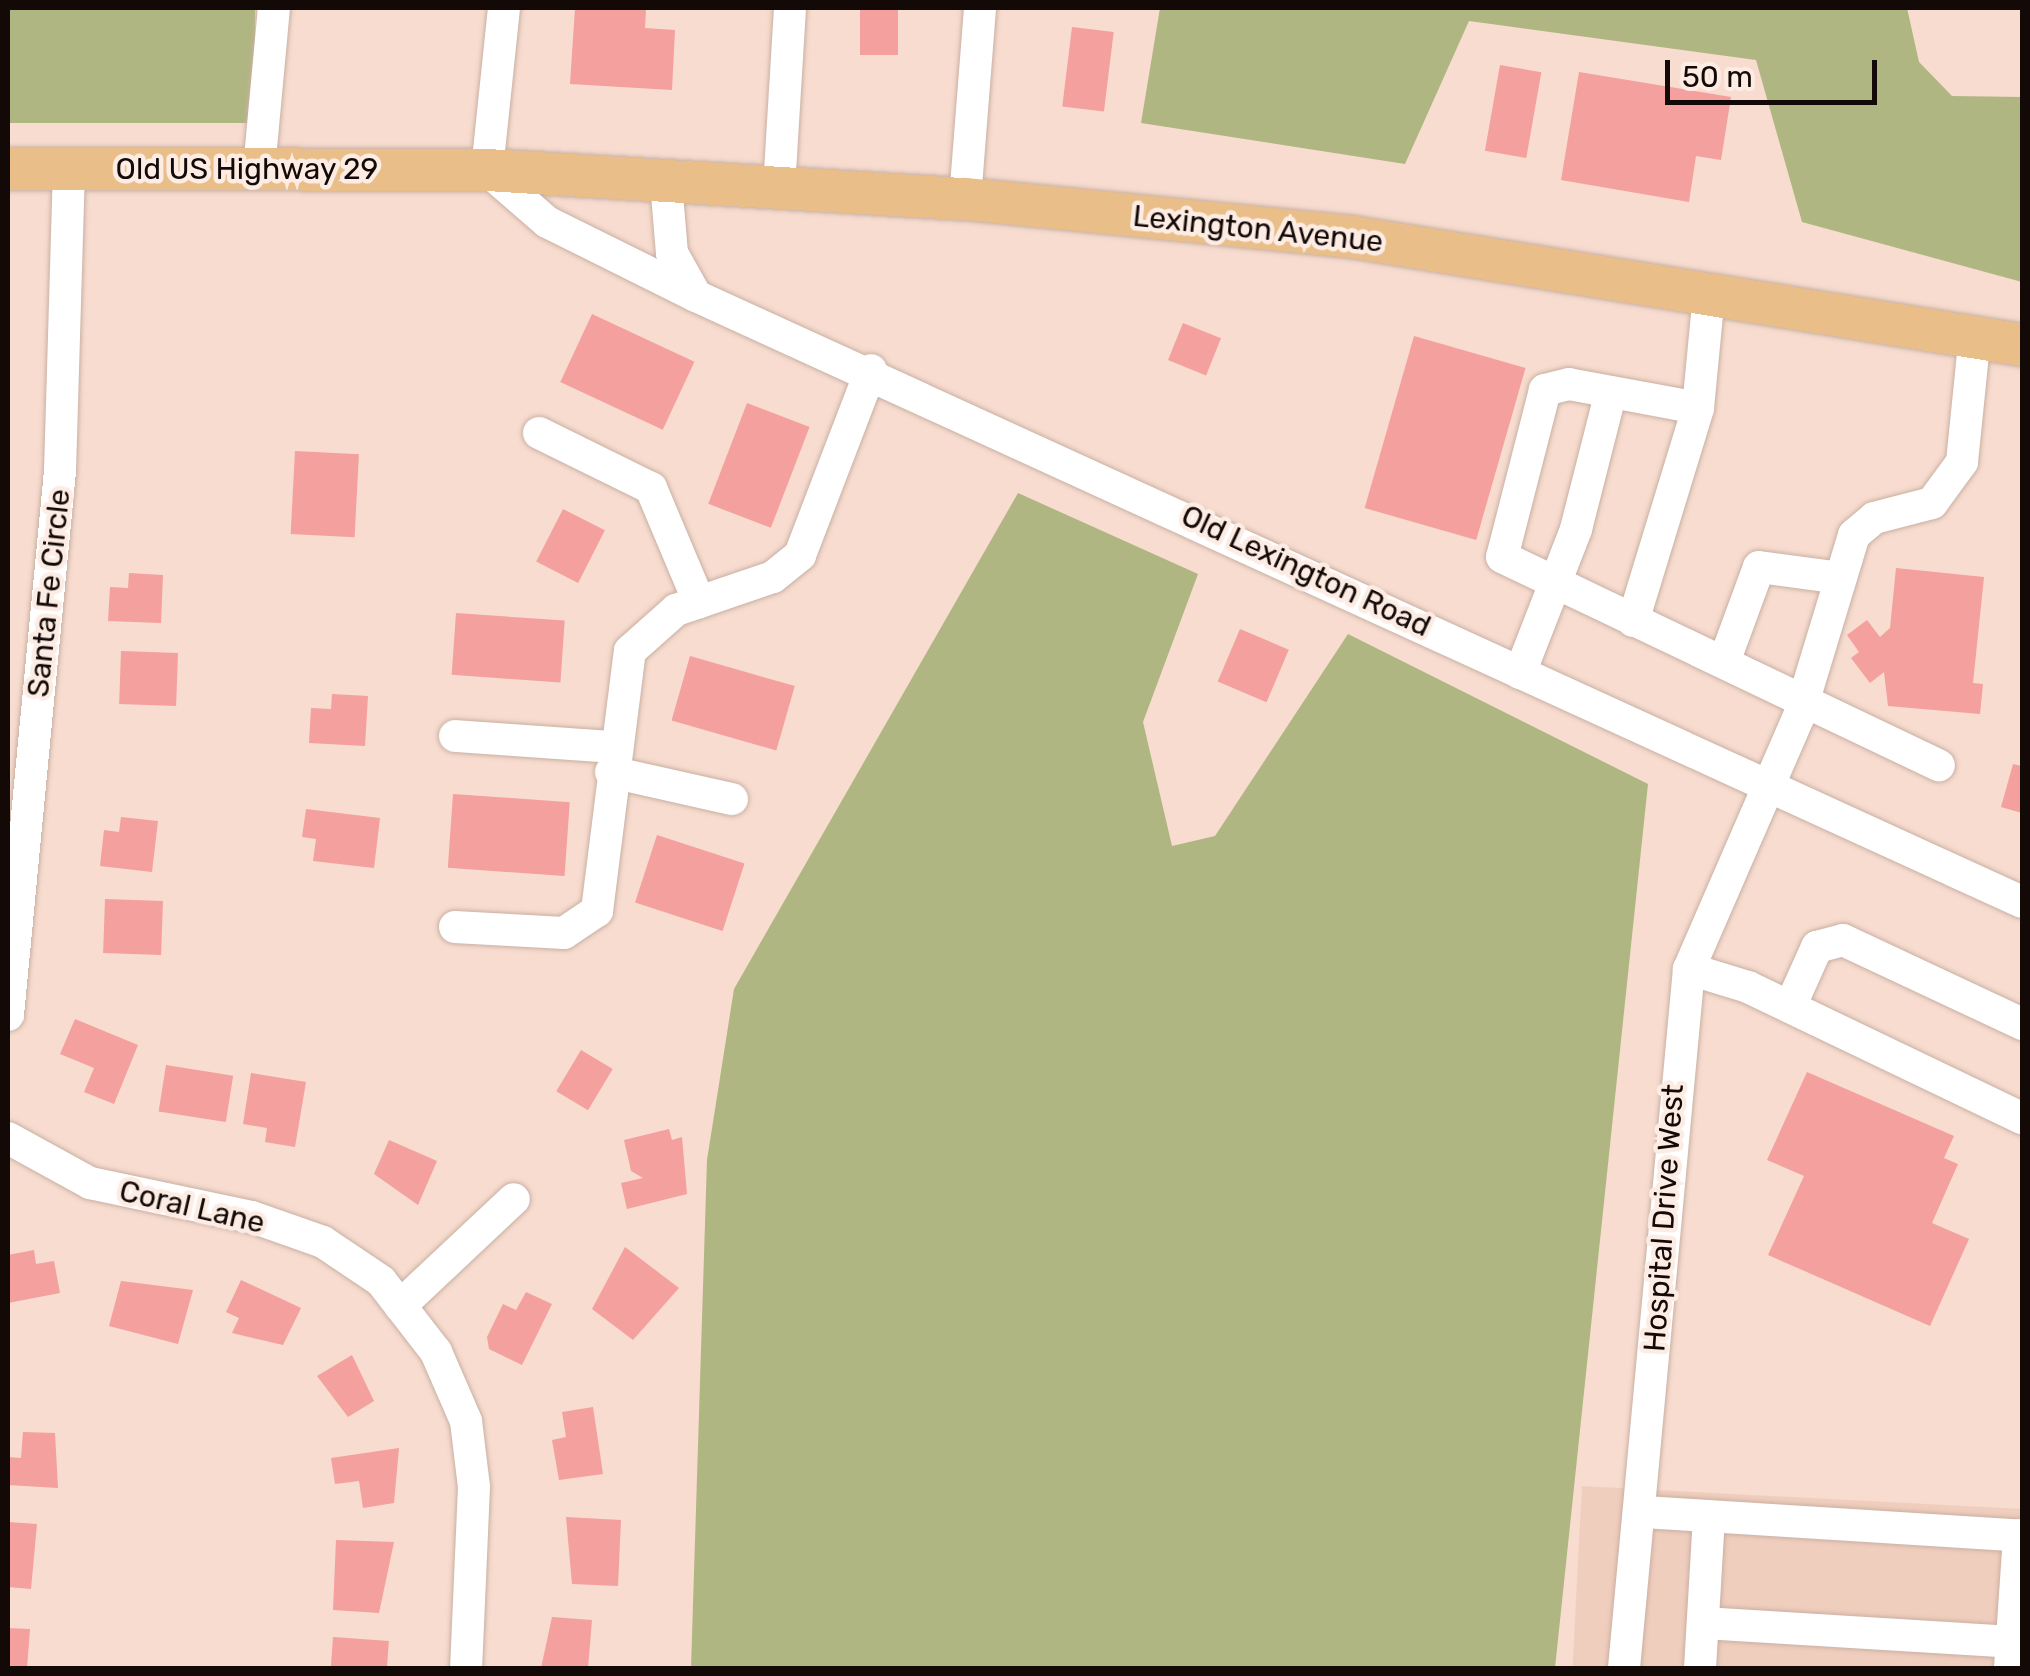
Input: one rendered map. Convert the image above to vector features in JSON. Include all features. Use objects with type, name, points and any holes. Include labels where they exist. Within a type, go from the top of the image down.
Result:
[{"type":"main road","name":"Old US Highway 29","points":[[8,169],[487,170]]},
{"type":"main road","name":"Lexington Avenue","points":[[487,170],[966,199],[1352,236],[2022,345]]},
{"type":"street","points":[[259,169],[274,8]]},
{"type":"street","points":[[487,170],[504,8]]},
{"type":"street","points":[[779,188],[790,8]]},
{"type":"street","points":[[966,199],[980,8]]},
{"type":"street","name":"Santa Fe Circle","points":[[8,1015],[60,471],[69,169]]},
{"type":"street","name":"Old Lexington Road","points":[[487,170],[547,222],[696,296],[871,370],[2022,902]]},
{"type":"street","points":[[666,182],[672,253],[696,296]]},
{"type":"street","points":[[1633,621],[1698,408],[1709,293]]},
{"type":"street","points":[[1724,662],[1759,567],[1834,576],[1874,518],[1932,503],[1950,488],[1962,462],[1975,335]]},
{"type":"street","points":[[455,928],[564,933],[597,911],[612,759],[630,651],[656,622],[773,576],[800,556],[871,370]]},
{"type":"street","points":[[1698,408],[1611,392],[1544,390],[1505,523],[1502,557],[1554,586],[1804,697],[1940,765]]},
{"type":"street","points":[[1520,673],[1554,586],[1611,392]]},
{"type":"street","points":[[539,433],[652,488],[699,602]]},
{"type":"street","name":"Hospital Drive West","points":[[1624,1668],[1644,1512],[1666,1166],[1689,969],[1804,697],[1834,576]]},
{"type":"street","points":[[455,736],[612,759],[732,799]]},
{"type":"street","points":[[1790,1007],[1817,947],[1843,940],[2022,1024]]},
{"type":"street","points":[[1689,969],[1790,1007],[2022,1118]]},
{"type":"street","name":"Coral Lane","points":[[8,1138],[90,1182],[252,1216],[323,1242],[400,1306],[436,1352],[466,1421],[474,1487],[466,1668]]},
{"type":"street","points":[[400,1306],[514,1199]]},
{"type":"street","points":[[1644,1512],[2021,1535],[2011,1655],[1704,1622]]},
{"type":"street","points":[[1700,1668],[1709,1516]]},
{"type":"shaded area","points":[[1582,1486],[2022,1509],[2014,1668],[1572,1668]]},
{"type":"green space","points":[[8,8],[255,8],[255,123],[8,123]]},
{"type":"green space","points":[[1160,8],[1907,8],[1919,62],[1952,96],[2022,97],[2022,282],[1802,222],[1756,60],[1469,21],[1405,164],[1141,123]]},
{"type":"green space","points":[[1018,493],[1198,574],[1143,722],[1172,846],[1215,836],[1348,634],[1648,784],[1555,1668],[691,1668],[707,1160],[734,989]]},
{"type":"building","points":[[575,8],[646,8],[645,28],[675,30],[672,90],[570,84]]},
{"type":"building","points":[[860,8],[898,8],[898,55],[860,55]]},
{"type":"building","points":[[1072,27],[1114,32],[1104,112],[1062,106]]},
{"type":"building","points":[[1500,65],[1541,72],[1526,158],[1485,151]]},
{"type":"building","points":[[1579,72],[1731,97],[1721,160],[1696,156],[1689,202],[1561,180]]},
{"type":"building","points":[[592,314],[694,362],[663,430],[560,382]]},
{"type":"building","points":[[1183,323],[1221,338],[1206,375],[1168,360]]},
{"type":"building","points":[[1414,336],[1526,368],[1476,540],[1365,508]]},
{"type":"building","points":[[747,403],[810,427],[771,528],[708,504]]},
{"type":"building","points":[[295,451],[359,454],[355,537],[291,534]]},
{"type":"building","points":[[563,509],[605,530],[578,583],[536,562]]},
{"type":"building","points":[[1896,568],[1984,577],[1973,683],[1983,684],[1980,714],[1888,706],[1884,672],[1870,683],[1851,658],[1859,652],[1847,635],[1867,620],[1880,637],[1890,628]]},
{"type":"building","points":[[129,573],[163,575],[161,623],[108,621],[110,587],[128,588]]},
{"type":"building","points":[[456,613],[565,621],[560,682],[452,675]]},
{"type":"building","points":[[1240,629],[1289,650],[1267,702],[1218,681]]},
{"type":"building","points":[[121,651],[178,653],[176,706],[119,704]]},
{"type":"building","points":[[690,656],[795,686],[776,750],[672,720]]},
{"type":"building","points":[[332,694],[368,696],[365,746],[309,743],[311,708],[331,709]]},
{"type":"building","points":[[2013,764],[2022,766],[2022,813],[2001,807]]},
{"type":"building","points":[[453,794],[570,802],[565,876],[448,868]]},
{"type":"building","points":[[306,809],[380,818],[374,868],[313,861],[316,839],[302,837]]},
{"type":"building","points":[[121,817],[158,821],[152,872],[100,866],[104,830],[119,832]]},
{"type":"building","points":[[657,835],[744,863],[723,931],[635,903]]},
{"type":"building","points":[[105,899],[163,901],[161,955],[103,953]]},
{"type":"building","points":[[75,1019],[138,1045],[114,1104],[84,1092],[94,1068],[60,1054]]},
{"type":"building","points":[[581,1050],[613,1069],[588,1110],[556,1091]]},
{"type":"building","points":[[166,1065],[233,1076],[226,1122],[159,1111]]},
{"type":"building","points":[[1807,1072],[1954,1136],[1944,1158],[1958,1164],[1932,1223],[1969,1239],[1930,1326],[1768,1255],[1804,1176],[1767,1160]]},
{"type":"building","points":[[251,1073],[306,1082],[295,1147],[265,1142],[267,1128],[243,1124]]},
{"type":"building","points":[[669,1129],[672,1140],[682,1137],[687,1194],[627,1209],[621,1183],[643,1178],[631,1171],[624,1140]]},
{"type":"building","points":[[389,1140],[437,1161],[418,1205],[374,1174]]},
{"type":"building","points":[[625,1247],[679,1288],[633,1340],[592,1309]]},
{"type":"building","points":[[34,1250],[36,1264],[54,1261],[60,1293],[8,1303],[8,1255]]},
{"type":"building","points":[[241,1280],[301,1308],[283,1345],[232,1333],[239,1318],[226,1312]]},
{"type":"building","points":[[121,1281],[193,1290],[178,1344],[109,1326]]},
{"type":"building","points":[[526,1292],[552,1304],[522,1365],[489,1349],[487,1337],[503,1304],[516,1310]]},
{"type":"building","points":[[352,1355],[374,1401],[348,1417],[317,1376]]},
{"type":"building","points":[[593,1407],[603,1474],[559,1480],[552,1440],[566,1437],[562,1412]]},
{"type":"building","points":[[23,1432],[55,1433],[58,1488],[8,1485],[8,1457],[21,1458]]},
{"type":"building","points":[[399,1448],[394,1503],[363,1508],[359,1481],[335,1484],[331,1458]]},
{"type":"building","points":[[566,1517],[621,1520],[618,1586],[572,1584]]},
{"type":"building","points":[[8,1522],[37,1524],[31,1589],[8,1587]]},
{"type":"building","points":[[336,1540],[394,1542],[379,1613],[333,1610]]},
{"type":"building","points":[[552,1617],[592,1620],[588,1668],[541,1668]]},
{"type":"building","points":[[8,1628],[30,1629],[27,1668],[8,1668]]},
{"type":"building","points":[[333,1637],[389,1641],[387,1668],[331,1668]]}]
